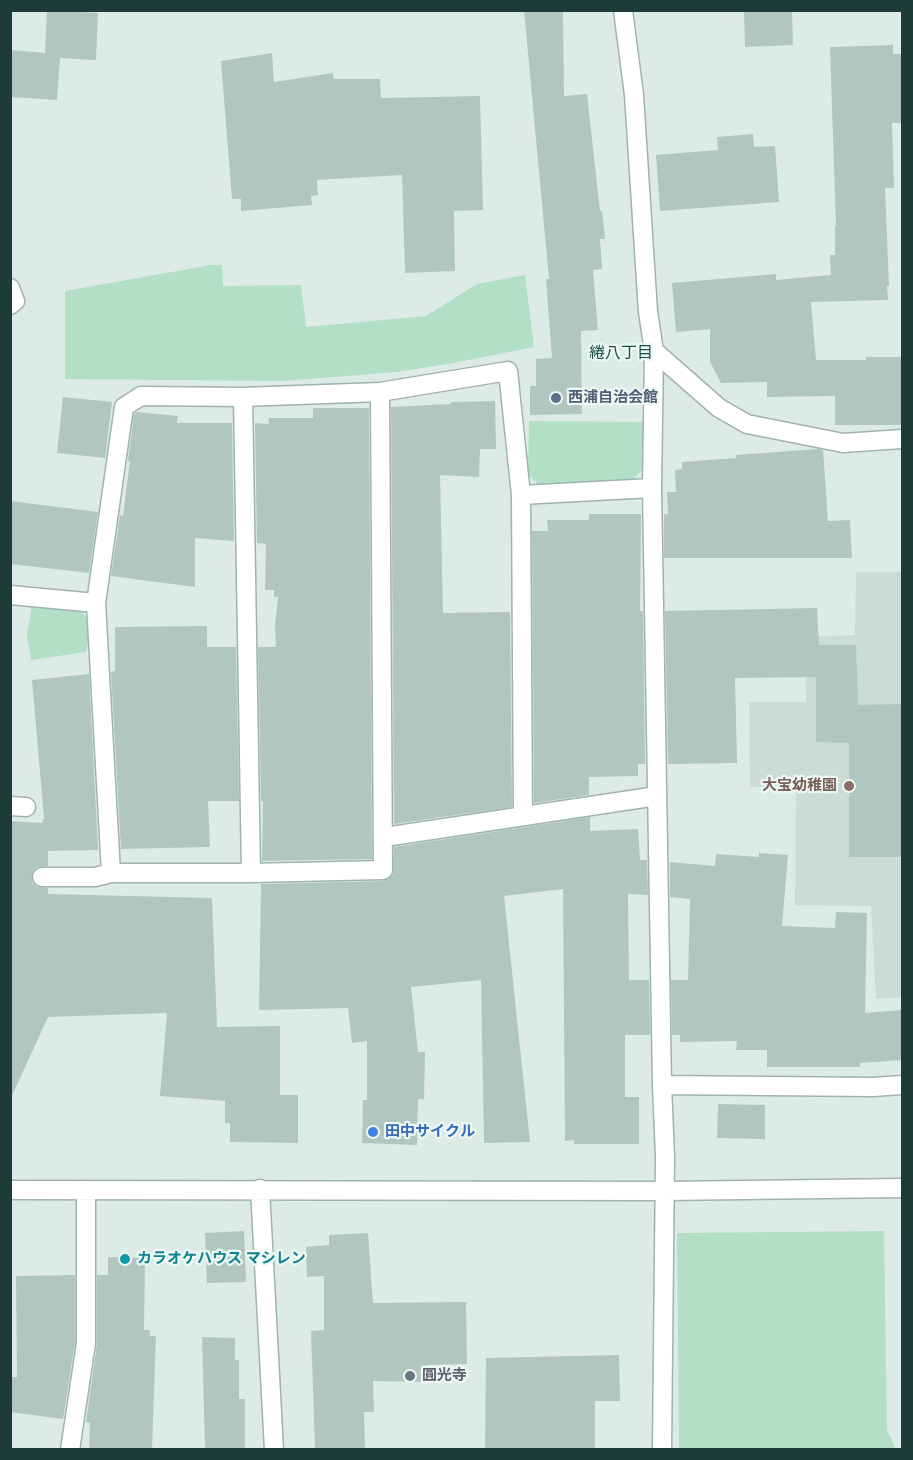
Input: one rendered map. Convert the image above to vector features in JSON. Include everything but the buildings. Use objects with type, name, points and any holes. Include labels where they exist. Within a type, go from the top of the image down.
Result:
[{"type":"street","points":[[623,10],[634,95],[648,312],[654,351],[652,488],[665,1156],[662,1449]]},
{"type":"street","points":[[654,351],[719,408],[747,424],[843,443],[903,439]]},
{"type":"street","points":[[111,873],[96,603],[124,407],[141,396],[243,397],[380,392],[508,371],[521,495],[523,816]]},
{"type":"street","points":[[42,877],[94,877],[111,873],[383,870],[385,837],[380,392]]},
{"type":"street","points":[[243,397],[251,873]]},
{"type":"street","points":[[521,495],[652,488]]},
{"type":"street","points":[[10,595],[96,603]]},
{"type":"street","points":[[385,837],[657,796]]},
{"type":"street","points":[[662,1084],[873,1087],[903,1085]]},
{"type":"street","points":[[10,1190],[664,1191],[903,1188]]},
{"type":"street","points":[[260,1189],[274,1449]]},
{"type":"street","points":[[70,1449],[86,1343],[86,1190]]},
{"type":"shaded area","name":"大宝幼稚園","points":[[856,572],[902,572],[902,997],[876,999],[871,906],[795,905],[796,785],[750,787],[749,702],[806,702],[805,637],[855,635]]},
{"type":"green space","points":[[222,265],[223,286],[301,285],[306,327],[426,316],[477,284],[525,275],[534,347],[397,372],[283,381],[65,379],[65,291]]},
{"type":"green space","points":[[529,421],[643,422],[645,467],[633,479],[539,485],[528,475]]},
{"type":"green space","points":[[32,605],[80,609],[91,624],[86,652],[31,660],[27,634]]},
{"type":"green space","points":[[884,1231],[887,1430],[896,1449],[679,1449],[677,1233]]},
{"type":"place","name":"西浦自治会館","points":[[556,398]]},
{"type":"place","name":"大宝幼稚園","points":[[849,786]]},
{"type":"place","name":"田中サイクル","points":[[373,1132]]},
{"type":"place","name":"カラオケハウス マシレン","points":[[125,1259]]},
{"type":"place","name":"圓光寺","points":[[410,1376]]},
{"type":"district","name":"綣八丁目","points":[[621,354]]}]
